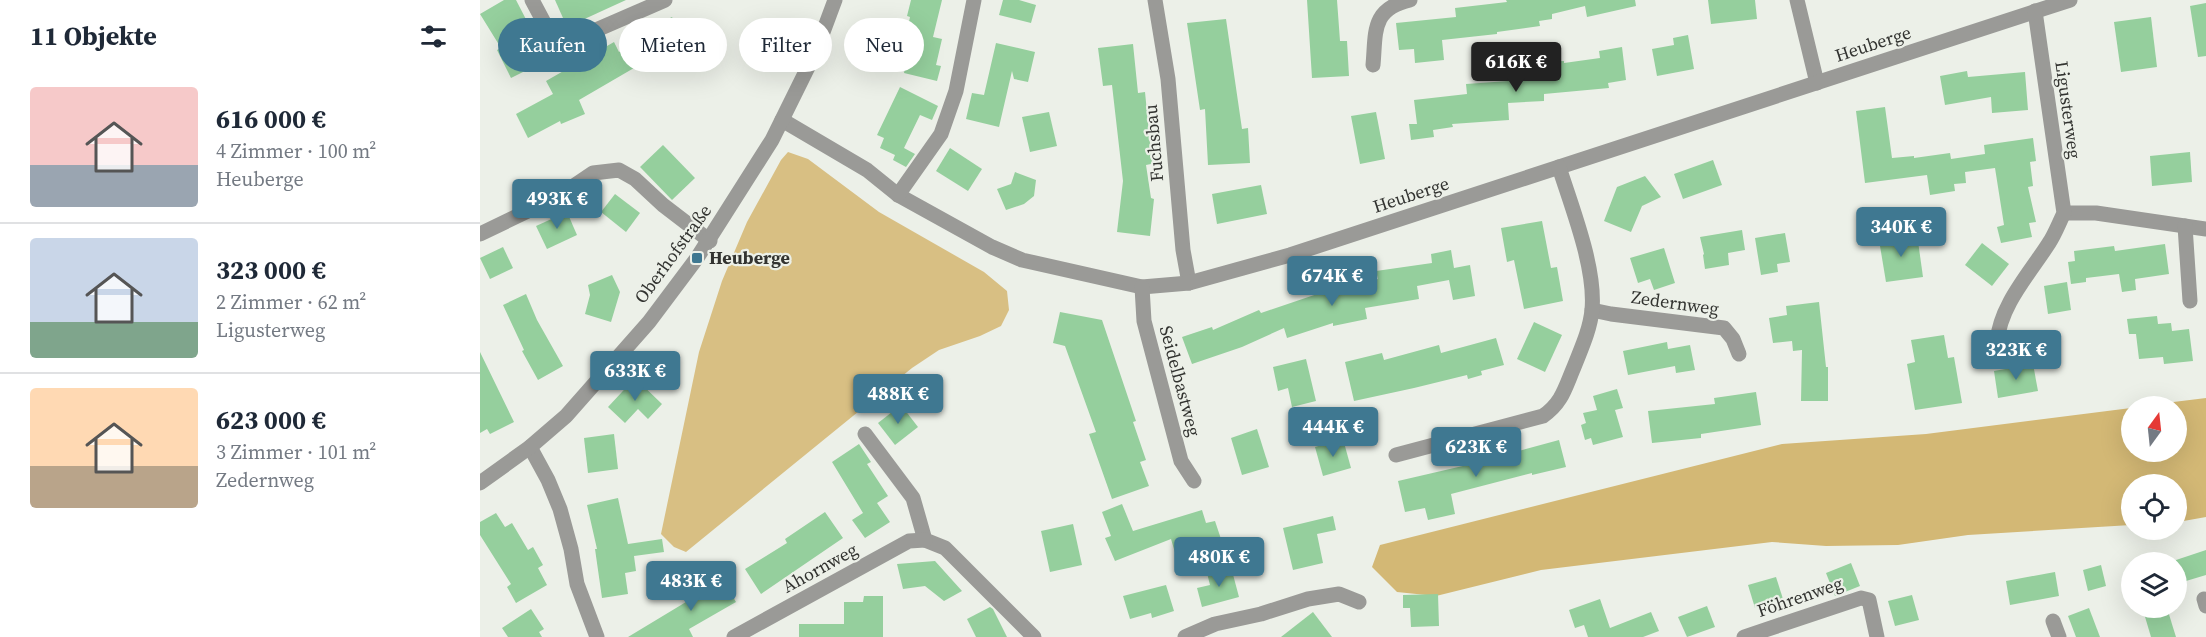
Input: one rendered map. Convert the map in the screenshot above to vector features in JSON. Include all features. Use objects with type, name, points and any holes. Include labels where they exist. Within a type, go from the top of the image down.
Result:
[{"type":"street","points":[[532,0],[557,47],[666,0]]},
{"type":"street","name":"Oberhofstraße","points":[[480,483],[530,447],[566,417],[649,322],[710,241],[782,120],[816,51],[836,0]]},
{"type":"street","points":[[898,195],[941,134],[956,91],[974,0]]},
{"type":"street","name":"Fuchsbau","points":[[1155,0],[1168,79],[1183,250],[1189,283]]},
{"type":"street","points":[[1373,65],[1377,21],[1392,4],[1410,0]]},
{"type":"street","points":[[1797,0],[1817,83]]},
{"type":"street","name":"Heuberge","points":[[782,120],[867,170],[898,195],[992,247],[1022,260],[1142,287],[1189,283],[1290,255],[2070,0]]},
{"type":"street","name":"Ligusterweg","points":[[2035,11],[2064,213]]},
{"type":"street","points":[[1396,455],[1542,417],[1555,408],[1562,397],[1587,333],[1592,310],[1592,286],[1584,250],[1559,167]]},
{"type":"street","points":[[480,234],[559,196],[593,173],[619,170],[635,179],[663,205],[710,241]]},
{"type":"street","points":[[1997,342],[1998,328],[2005,314],[2024,278],[2050,242],[2064,213],[2096,213],[2206,229]]},
{"type":"street","points":[[2185,226],[2190,302]]},
{"type":"street","name":"Seidelbastweg","points":[[1142,287],[1144,321],[1180,460],[1194,481]]},
{"type":"street","name":"Zedernweg","points":[[1592,310],[1724,328],[1733,339],[1739,354]]},
{"type":"street","points":[[865,434],[913,498],[925,540],[945,548],[1034,637]]},
{"type":"street","points":[[530,447],[548,480],[560,509],[571,549],[577,585],[597,637]]},
{"type":"street","name":"Ahornweg","points":[[734,637],[909,541],[925,540]]},
{"type":"street","points":[[1185,637],[1215,624],[1261,614],[1308,599],[1339,594],[1359,602]]},
{"type":"street","name":"Föhrenweg","points":[[1744,637],[1861,597],[1869,600],[1877,637]]},
{"type":"street","points":[[2053,621],[2059,637]]},
{"type":"shaded area","points":[[788,152],[808,159],[879,212],[984,272],[1007,291],[1009,310],[1001,326],[939,350],[912,368],[686,552],[674,547],[661,534],[699,352],[722,281],[747,222],[781,160]]},
{"type":"shaded area","points":[[2206,398],[2206,517],[2187,520],[2187,474],[2121,474],[2121,526],[1968,535],[1898,545],[1826,546],[1772,542],[1541,570],[1436,596],[1397,592],[1372,567],[1380,545],[1782,444],[1926,434],[2121,409],[2121,462],[2187,462],[2187,400]]},
{"type":"building","points":[[504,0],[516,0],[525,18],[498,18],[498,43],[480,14]]},
{"type":"building","points":[[555,0],[626,0],[587,18],[563,18]]},
{"type":"building","points":[[911,0],[942,0],[933,37],[942,39],[936,65],[941,66],[937,81],[904,73],[924,72],[924,18],[907,16]]},
{"type":"building","points":[[1003,0],[1019,0],[1036,5],[1031,23],[999,15]]},
{"type":"building","points":[[1307,0],[1337,0],[1340,41],[1347,41],[1349,76],[1312,78]]},
{"type":"building","points":[[1506,0],[1635,0],[1636,6],[1587,17],[1585,6],[1552,14],[1552,19],[1539,21],[1540,26],[1497,32],[1497,34],[1442,40],[1444,60],[1415,63],[1414,49],[1399,50],[1396,23],[1456,17],[1455,8],[1507,2]]},
{"type":"building","points":[[1708,0],[1755,0],[1757,19],[1711,24]]},
{"type":"building","points":[[2206,3],[2206,56],[2198,57],[2190,6]]},
{"type":"building","points":[[2151,17],[2157,67],[2121,72],[2114,22]]},
{"type":"building","points":[[1226,19],[1242,129],[1248,128],[1250,163],[1208,165],[1205,109],[1200,110],[1187,23]]},
{"type":"building","points":[[1688,35],[1694,69],[1657,76],[1652,49],[1674,45],[1673,38]]},
{"type":"building","points":[[614,42],[619,52],[619,72],[627,72],[579,100],[585,114],[561,124],[560,121],[528,138],[516,114],[553,94],[546,81],[562,72],[607,72],[607,46]]},
{"type":"building","points":[[996,43],[1035,52],[1028,82],[1014,79],[1012,71],[999,127],[966,119],[972,93],[984,95]]},
{"type":"building","points":[[1133,44],[1138,93],[1145,92],[1150,143],[1153,142],[1156,163],[1146,165],[1151,198],[1154,199],[1150,236],[1117,232],[1123,181],[1112,85],[1103,86],[1098,48]]},
{"type":"building","points":[[1622,47],[1626,80],[1608,83],[1609,88],[1544,94],[1544,101],[1508,103],[1509,120],[1452,124],[1453,127],[1433,130],[1434,137],[1411,140],[1409,124],[1417,124],[1414,100],[1467,94],[1466,84],[1522,80],[1521,72],[1539,71],[1539,62],[1564,61],[1564,63],[1600,58],[1599,51]]},
{"type":"building","points":[[1967,71],[1968,77],[2025,72],[2028,110],[1992,113],[1991,97],[1945,105],[1940,76]]},
{"type":"building","points":[[508,72],[523,72],[511,78]]},
{"type":"building","points":[[900,87],[938,106],[932,120],[920,115],[904,148],[915,154],[906,167],[893,160],[895,155],[880,148],[884,138],[877,135]]},
{"type":"building","points":[[1885,107],[1892,158],[1914,156],[1914,158],[1950,153],[1951,159],[1985,154],[1984,145],[2033,138],[2036,161],[2030,162],[2033,186],[2028,187],[2036,222],[2029,223],[2032,237],[2001,243],[1997,227],[2004,225],[1995,168],[1965,172],[1966,183],[1954,184],[1955,191],[1930,195],[1927,175],[1865,183],[1856,111]]},
{"type":"building","points":[[1049,112],[1057,146],[1030,152],[1022,117]]},
{"type":"building","points":[[1376,112],[1385,159],[1360,164],[1351,116]]},
{"type":"building","points":[[663,145],[695,178],[672,200],[640,167]]},
{"type":"building","points":[[950,148],[982,169],[968,191],[936,171]]},
{"type":"building","points":[[2190,152],[2192,182],[2152,186],[2150,156]]},
{"type":"building","points":[[1713,160],[1722,185],[1683,199],[1674,174]]},
{"type":"building","points":[[1015,172],[1036,180],[1034,196],[1024,204],[1006,210],[997,189],[1011,184]]},
{"type":"building","points":[[1645,176],[1661,197],[1642,206],[1631,232],[1604,221],[1617,187]]},
{"type":"building","points":[[1261,185],[1267,214],[1217,224],[1212,194]]},
{"type":"building","points":[[615,194],[640,213],[626,232],[601,212]]},
{"type":"building","points":[[567,212],[577,235],[547,249],[536,226]]},
{"type":"building","points":[[1542,221],[1551,268],[1557,267],[1563,301],[1524,309],[1514,260],[1507,262],[1501,228]]},
{"type":"building","points":[[1742,230],[1745,250],[1728,253],[1729,265],[1705,269],[1700,237]]},
{"type":"building","points":[[1785,233],[1790,262],[1777,264],[1778,272],[1761,275],[1755,238]]},
{"type":"building","points":[[1917,234],[1923,277],[1886,282],[1879,240]]},
{"type":"building","points":[[1982,243],[2009,264],[1992,286],[1965,265]]},
{"type":"building","points":[[2165,244],[2169,274],[2135,279],[2136,290],[2122,292],[2119,274],[2086,278],[2086,282],[2071,284],[2068,262],[2075,261],[2074,251],[2114,246],[2115,251]]},
{"type":"building","points":[[503,247],[513,268],[490,279],[480,258]]},
{"type":"building","points":[[1664,248],[1675,283],[1654,290],[1650,279],[1638,283],[1630,258]]},
{"type":"building","points":[[1451,250],[1454,268],[1470,265],[1475,296],[1453,300],[1449,280],[1417,286],[1419,299],[1365,308],[1367,319],[1333,326],[1333,323],[1287,338],[1284,328],[1242,347],[1192,364],[1182,337],[1212,327],[1213,330],[1259,310],[1261,313],[1326,291],[1378,279],[1376,271],[1432,263],[1431,254]]},
{"type":"building","points":[[612,275],[620,292],[611,322],[585,314],[590,295],[588,285]]},
{"type":"building","points":[[2067,282],[2071,310],[2048,314],[2044,286]]},
{"type":"building","points":[[526,294],[537,320],[563,366],[538,380],[522,351],[524,350],[503,305]]},
{"type":"building","points":[[1819,302],[1826,367],[1828,367],[1828,401],[1801,401],[1802,350],[1793,351],[1792,341],[1773,343],[1769,318],[1787,315],[1786,306]]},
{"type":"building","points":[[1060,312],[1102,320],[1136,421],[1133,422],[1146,460],[1140,462],[1149,486],[1112,499],[1089,434],[1096,432],[1065,346],[1053,343]]},
{"type":"building","points":[[2157,316],[2158,324],[2171,323],[2172,331],[2189,329],[2193,361],[2164,364],[2163,357],[2139,359],[2136,334],[2129,334],[2127,319]]},
{"type":"building","points":[[1534,322],[1562,335],[1545,372],[1517,359]]},
{"type":"building","points":[[1944,335],[1948,358],[1954,357],[1962,403],[1915,410],[1907,364],[1915,362],[1911,340]]},
{"type":"building","points":[[1496,338],[1504,365],[1481,371],[1482,375],[1468,379],[1467,375],[1354,401],[1345,362],[1382,353],[1384,360],[1439,345],[1441,353]]},
{"type":"building","points":[[1667,342],[1668,349],[1690,345],[1695,370],[1676,373],[1675,366],[1628,375],[1623,351]]},
{"type":"building","points":[[480,352],[514,422],[490,434],[487,429],[480,433]]},
{"type":"building","points":[[1306,359],[1316,401],[1292,407],[1288,388],[1278,391],[1273,367]]},
{"type":"building","points":[[2033,364],[2038,391],[1998,398],[1994,371]]},
{"type":"building","points":[[635,378],[662,404],[648,419],[638,409],[625,423],[608,407]]},
{"type":"building","points":[[1617,389],[1623,408],[1615,410],[1623,437],[1593,445],[1591,438],[1585,440],[1581,425],[1586,423],[1583,413],[1597,410],[1593,396]]},
{"type":"building","points":[[1756,392],[1761,425],[1701,434],[1701,438],[1652,443],[1648,411],[1715,404],[1714,398]]},
{"type":"building","points":[[901,405],[918,427],[895,445],[878,423]]},
{"type":"building","points":[[1257,429],[1269,467],[1242,475],[1231,438]]},
{"type":"building","points":[[614,434],[618,469],[588,473],[584,438]]},
{"type":"building","points":[[1343,439],[1351,468],[1323,476],[1315,447]]},
{"type":"building","points":[[1559,440],[1566,467],[1532,475],[1532,473],[1451,494],[1455,514],[1428,520],[1425,508],[1405,512],[1398,481]]},
{"type":"building","points":[[859,444],[871,462],[867,464],[888,496],[877,503],[890,522],[865,538],[852,520],[863,513],[832,462]]},
{"type":"building","points":[[618,498],[628,544],[662,539],[664,552],[634,556],[636,571],[625,573],[628,594],[602,598],[595,549],[597,549],[587,505]]},
{"type":"building","points":[[1122,504],[1133,531],[1202,510],[1206,523],[1215,521],[1222,542],[1176,556],[1171,539],[1115,561],[1105,538],[1111,536],[1102,512]]},
{"type":"building","points":[[825,512],[843,538],[761,594],[745,569],[787,543],[785,539]]},
{"type":"building","points":[[496,513],[505,527],[512,523],[528,550],[533,547],[543,565],[538,568],[547,585],[516,603],[507,587],[511,584],[480,535],[480,522]]},
{"type":"building","points":[[1333,516],[1336,530],[1317,534],[1323,563],[1293,570],[1283,528]]},
{"type":"building","points":[[1073,524],[1082,565],[1050,572],[1041,531]]},
{"type":"building","points":[[2206,550],[2206,575],[2187,581],[2187,556]]},
{"type":"building","points":[[935,561],[962,591],[944,601],[925,586],[903,589],[897,564]]},
{"type":"building","points":[[1851,563],[1860,586],[1835,596],[1826,573]]},
{"type":"building","points":[[2101,565],[2106,586],[2088,591],[2083,570]]},
{"type":"building","points":[[1231,567],[1239,597],[1202,607],[1197,588],[1210,585],[1207,573]]},
{"type":"building","points":[[2055,572],[2059,596],[2010,605],[2006,581]]},
{"type":"building","points":[[721,577],[736,602],[689,629],[693,637],[628,637],[686,602],[683,598]]},
{"type":"building","points":[[1776,577],[1783,599],[1755,608],[1748,585]]},
{"type":"building","points":[[1166,585],[1174,611],[1152,618],[1151,613],[1130,619],[1123,596]]},
{"type":"building","points":[[1438,594],[1439,626],[1411,627],[1410,608],[1403,608],[1403,595]]},
{"type":"building","points":[[1912,595],[1919,620],[1895,626],[1888,601]]},
{"type":"building","points":[[864,596],[883,596],[883,637],[799,637],[799,624],[844,624],[844,602],[863,602]]},
{"type":"building","points":[[1600,599],[1610,628],[1651,612],[1659,631],[1643,637],[1588,637],[1584,625],[1575,628],[1569,610]]},
{"type":"building","points":[[1707,606],[1715,627],[1687,637],[1678,617]]},
{"type":"building","points":[[990,607],[1007,637],[976,637],[967,619]]},
{"type":"building","points":[[2089,608],[2100,637],[2076,637],[2068,616]]},
{"type":"building","points":[[531,609],[544,629],[539,632],[542,637],[508,637],[502,628]]},
{"type":"building","points":[[1313,612],[1332,637],[1281,637]]},
{"type":"building","points":[[2145,618],[2170,618],[2176,637],[2151,637]]},
{"type":"place","name":"Heuberge","points":[[697,258]]}]
